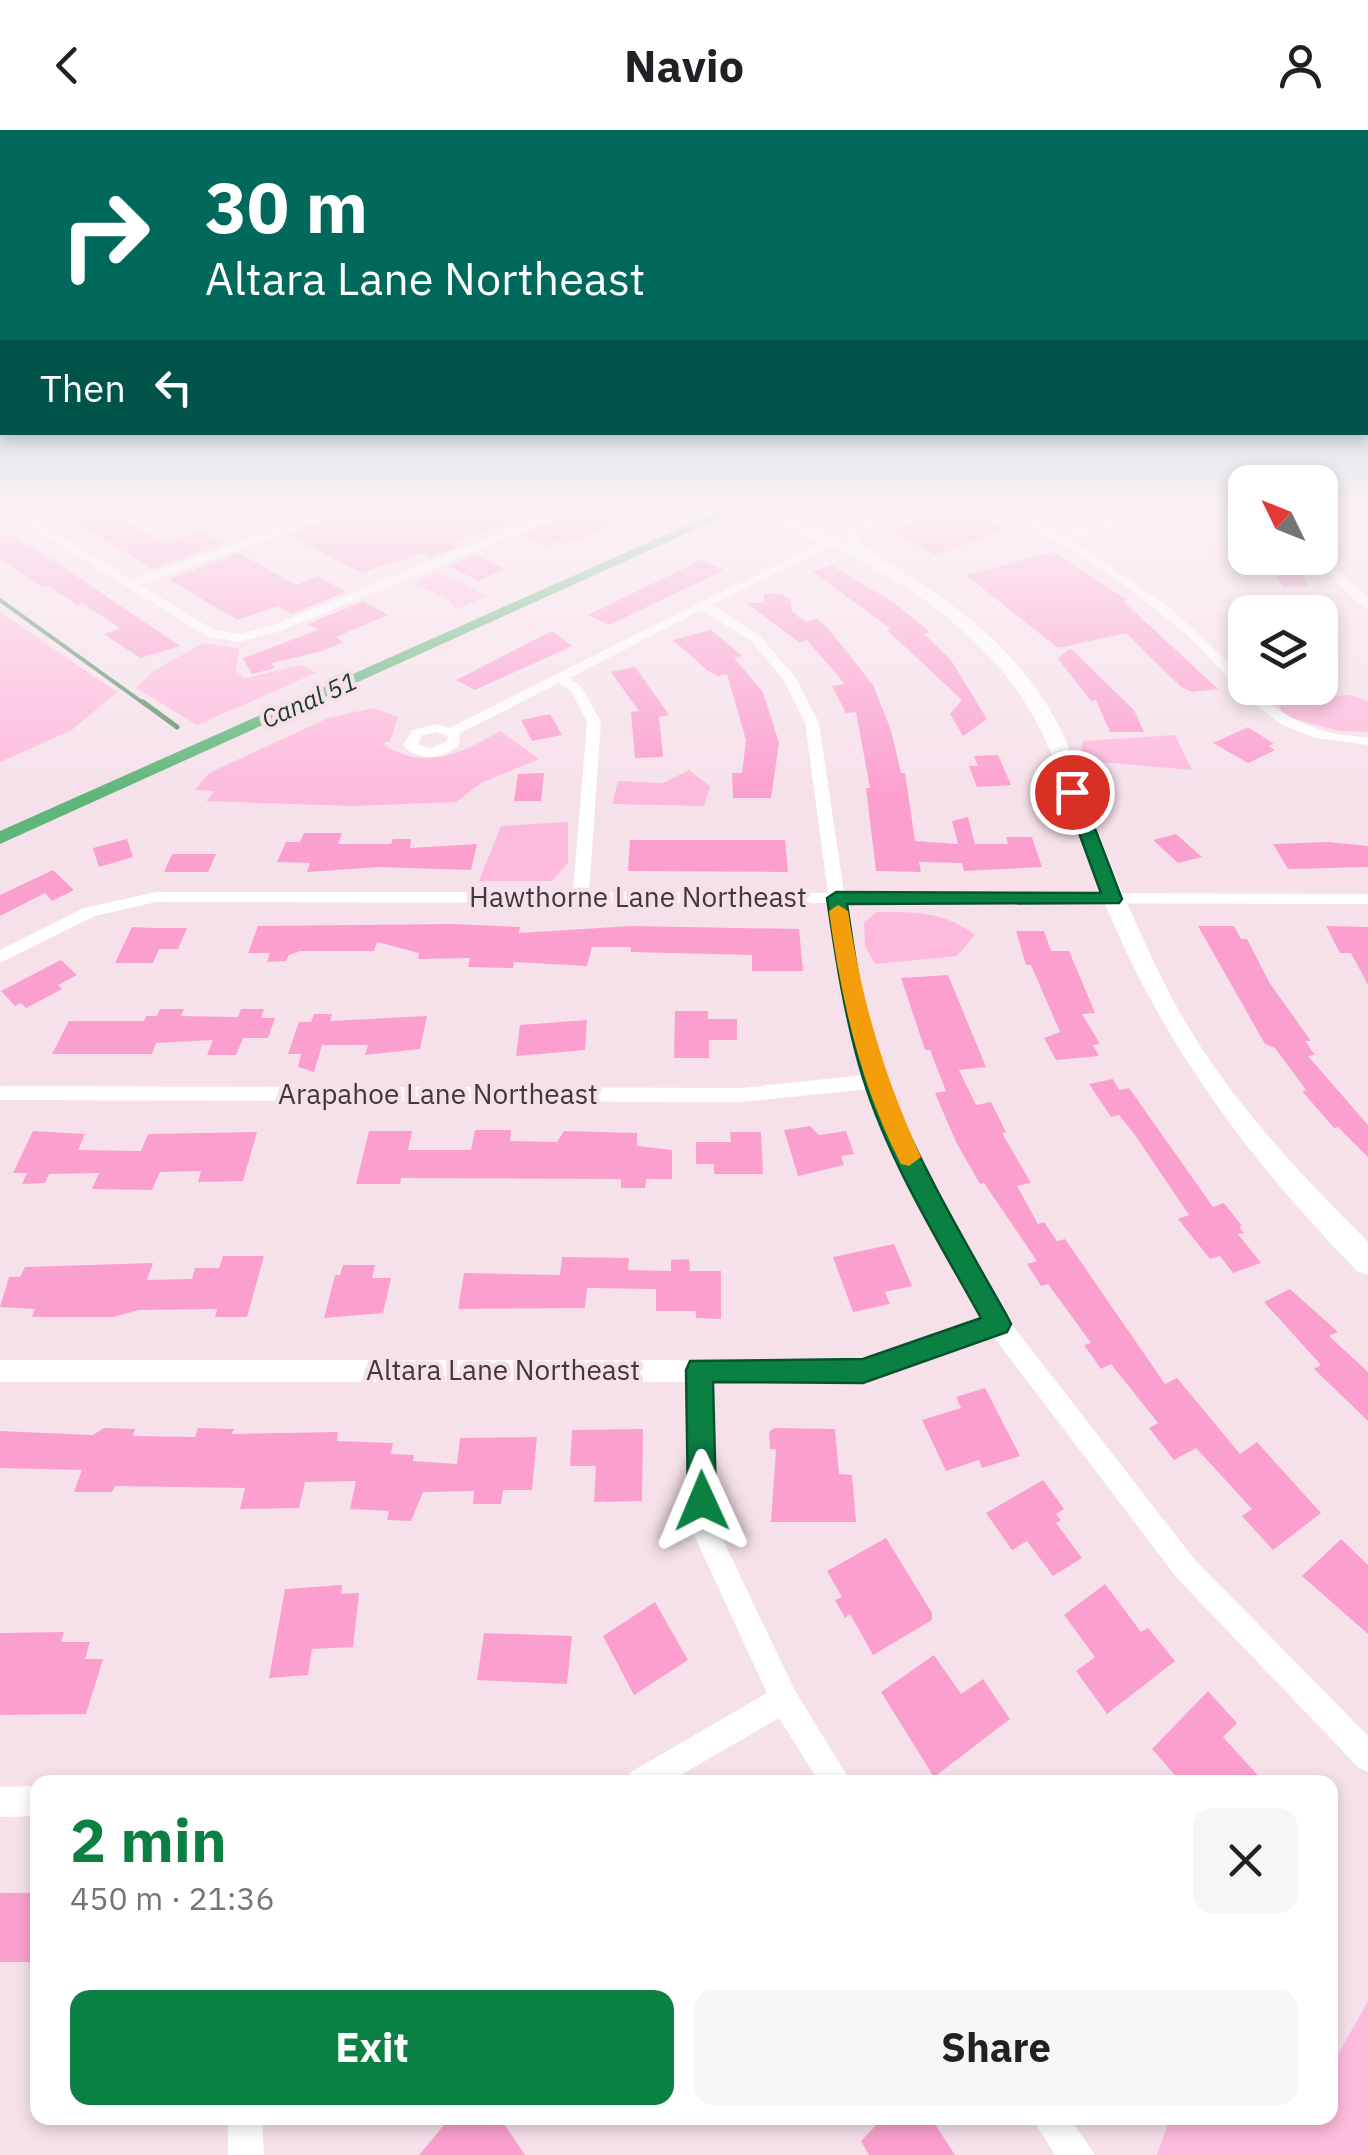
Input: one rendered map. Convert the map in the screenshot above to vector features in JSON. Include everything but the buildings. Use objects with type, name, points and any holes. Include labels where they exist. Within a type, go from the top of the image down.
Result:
[{"type":"street","points":[[164,606],[210,633],[239,638],[278,628],[333,606]]},
{"type":"street","points":[[451,732],[698,606]]},
{"type":"street","points":[[703,606],[755,638],[788,678],[812,723],[849,985],[875,1081],[930,1201],[998,1324],[1186,1568],[1368,1757]]},
{"type":"street","points":[[942,606],[977,630],[1046,718],[1112,899],[1164,1005],[1224,1098],[1299,1190],[1368,1262]]},
{"type":"street","points":[[1163,606],[1196,632],[1228,667]]},
{"type":"street","points":[[560,678],[576,689],[594,722],[581,896]]},
{"type":"street","points":[[1262,705],[1302,732],[1332,741],[1368,741]]},
{"type":"street","name":"Hawthorne Lane Northeast","points":[[0,957],[90,912],[154,897],[1368,898]]},
{"type":"street","name":"Arapahoe Lane Northeast","points":[[0,1093],[742,1096],[875,1081]]},
{"type":"street","name":"Altara Lane Northeast","points":[[0,1370],[863,1371],[998,1324]]},
{"type":"street","points":[[700,1370],[702,1524],[784,1700],[832,1775]]},
{"type":"street","points":[[653,1775],[784,1700]]},
{"type":"street","points":[[0,1802],[30,1802]]},
{"type":"street","points":[[245,2125],[246,2155]]},
{"type":"street","points":[[1054,2125],[1077,2155]]},
{"type":"shaded area","points":[[0,612],[117,692],[72,730],[0,762]]},
{"type":"shaded area","points":[[204,643],[239,649],[236,671],[245,678],[301,665],[316,673],[197,725],[136,688],[153,671]]},
{"type":"shaded area","points":[[1352,695],[1368,701],[1368,732],[1339,731],[1284,716],[1279,705],[1338,705],[1338,696]]},
{"type":"shaded area","points":[[374,708],[398,717],[390,741],[382,744],[413,757],[456,753],[500,731],[539,759],[481,783],[456,802],[352,806],[206,801],[215,791],[195,790],[209,773],[328,718]]},
{"type":"shaded area","points":[[1175,735],[1192,770],[1100,762],[1082,752],[1083,741]]},
{"type":"shaded area","points":[[689,770],[710,786],[704,806],[612,804],[618,781],[663,783]]},
{"type":"shaded area","points":[[568,822],[568,863],[552,881],[479,881],[501,826]]},
{"type":"shaded area","points":[[877,912],[940,917],[975,935],[957,956],[875,964],[865,946],[864,922]]},
{"type":"shaded area","points":[[1368,2001],[1368,2155],[1157,2155],[1168,2125],[1338,2125],[1338,2054]]},
{"type":"waterway","points":[[8,606],[146,705]]},
{"type":"waterway","name":"Canal 51","points":[[0,838],[518,606]]},
{"type":"waterway","points":[[143,702],[177,727]]},
{"type":"slow traffic","points":[[838,911],[849,985],[875,1081],[909,1157]]},
{"type":"route","points":[[702,1501],[700,1370],[863,1371],[998,1324],[930,1201],[875,1081],[849,985],[836,898],[1112,899],[1072,792]]}]
